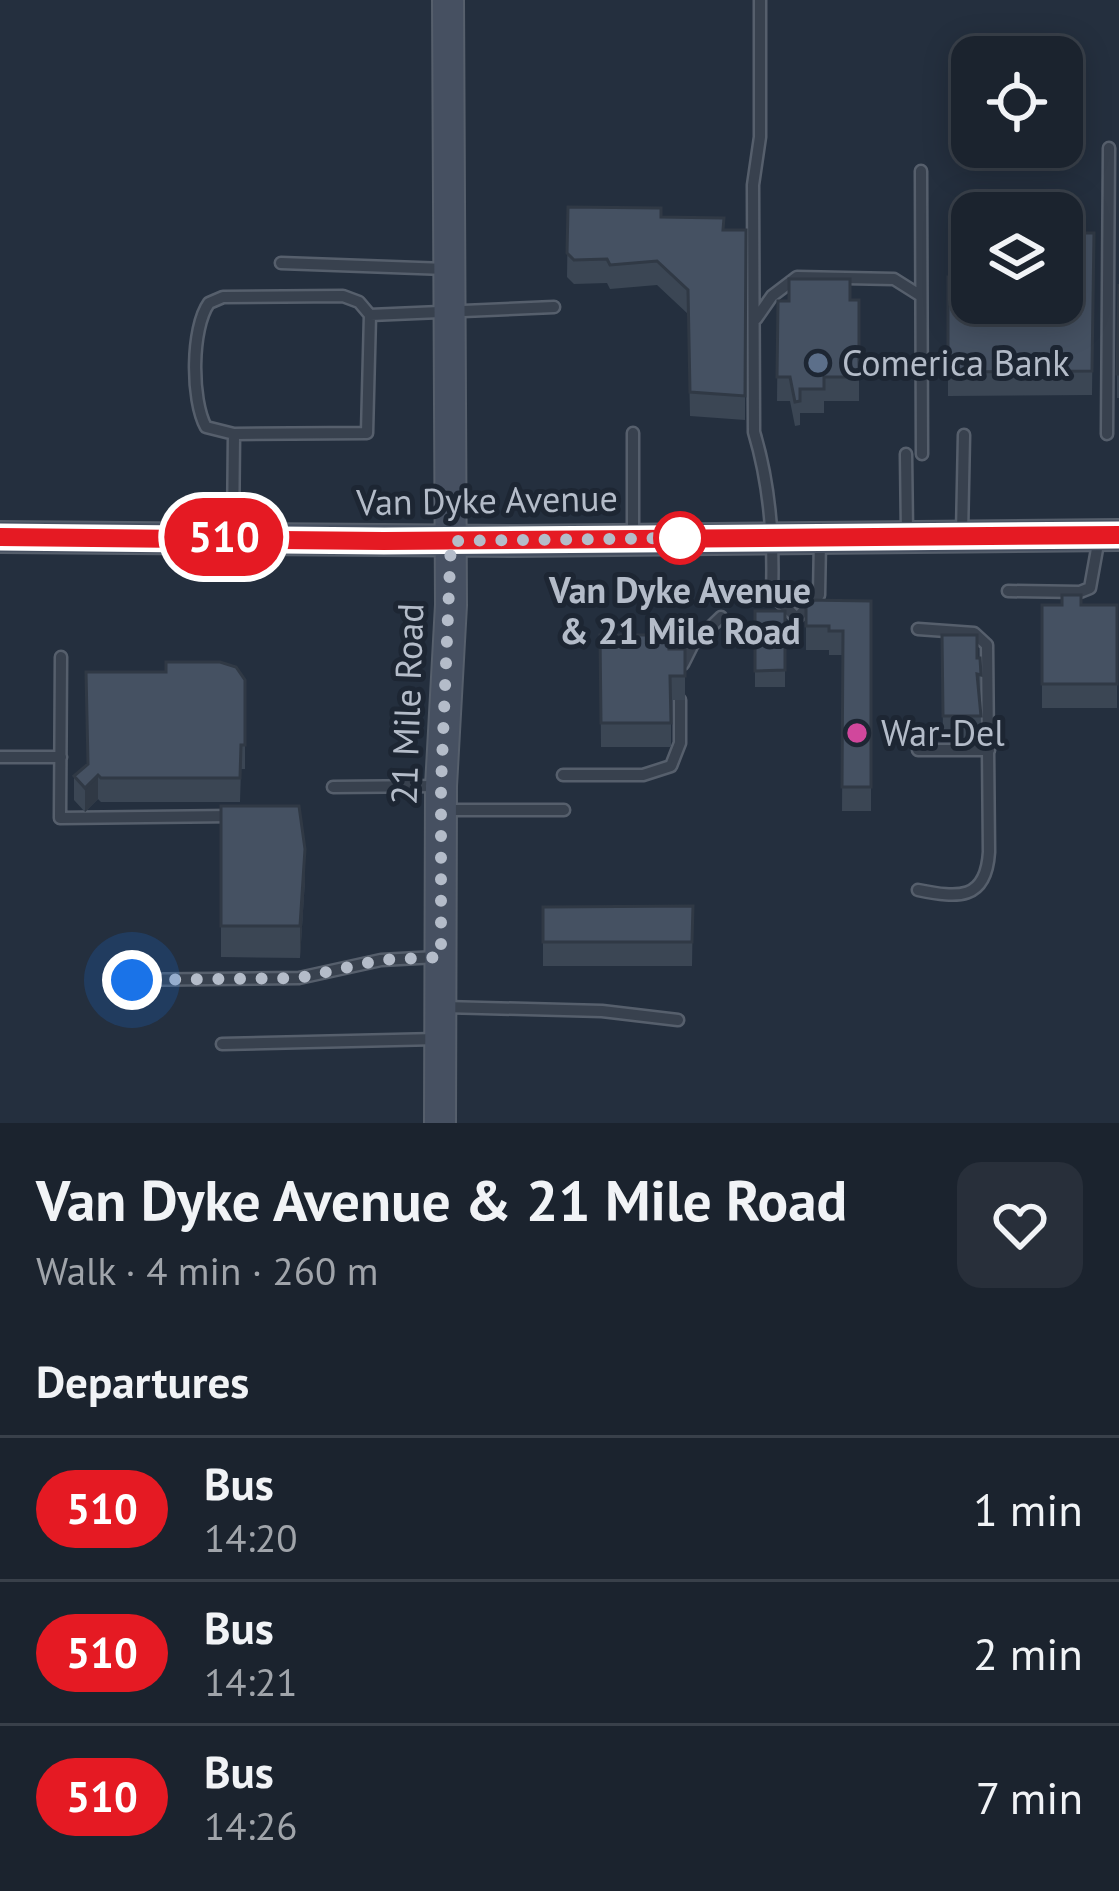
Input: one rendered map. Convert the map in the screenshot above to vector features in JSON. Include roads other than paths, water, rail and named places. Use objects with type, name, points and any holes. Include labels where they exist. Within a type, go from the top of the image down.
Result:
[{"type":"street","name":"21 Mile Road","points":[[440,1123],[441,798],[451,541],[448,0]]},
{"type":"street","name":"Van Dyke Avenue","points":[[0,538],[451,541],[1109,535]]},
{"type":"lane","points":[[760,0],[760,137],[753,185],[754,432],[774,538],[772,594],[797,617],[819,595],[820,537]]},
{"type":"lane","points":[[1107,434],[1109,148]]},
{"type":"lane","points":[[921,171],[922,454]]},
{"type":"lane","points":[[281,262],[449,269]]},
{"type":"lane","points":[[754,325],[772,296],[797,278],[894,279],[921,296]]},
{"type":"lane","points":[[343,296],[359,302],[370,315],[367,433],[234,434],[206,428],[198,413],[196,331],[209,303],[223,297],[343,296]]},
{"type":"lane","points":[[370,315],[554,307]]},
{"type":"lane","points":[[633,433],[634,537]]},
{"type":"lane","points":[[233,537],[234,434]]},
{"type":"lane","points":[[962,537],[964,435]]},
{"type":"lane","points":[[906,454],[907,535]]},
{"type":"lane","points":[[1008,591],[1080,592],[1090,588],[1109,535]]},
{"type":"lane","points":[[680,673],[685,656],[721,617]]},
{"type":"lane","points":[[918,629],[974,633],[987,645],[989,750],[989,852],[984,880],[965,894],[918,890]]},
{"type":"lane","points":[[61,657],[60,818],[237,816]]},
{"type":"lane","points":[[563,775],[643,775],[671,766],[680,743],[680,700]]},
{"type":"lane","points":[[918,750],[989,750]]},
{"type":"lane","points":[[0,757],[61,757]]},
{"type":"lane","points":[[333,787],[563,810]]},
{"type":"lane","points":[[122,980],[299,978],[381,960],[441,957]]},
{"type":"lane","points":[[441,1007],[602,1011],[678,1020]]},
{"type":"lane","points":[[223,1044],[440,1039]]},
{"type":"place","name":"Comerica Bank","points":[[818,363]]},
{"type":"place","name":"Van Dyke Avenue & 21 Mile Road","points":[[680,538]]},
{"type":"place","name":"War-Del","points":[[857,733]]}]
